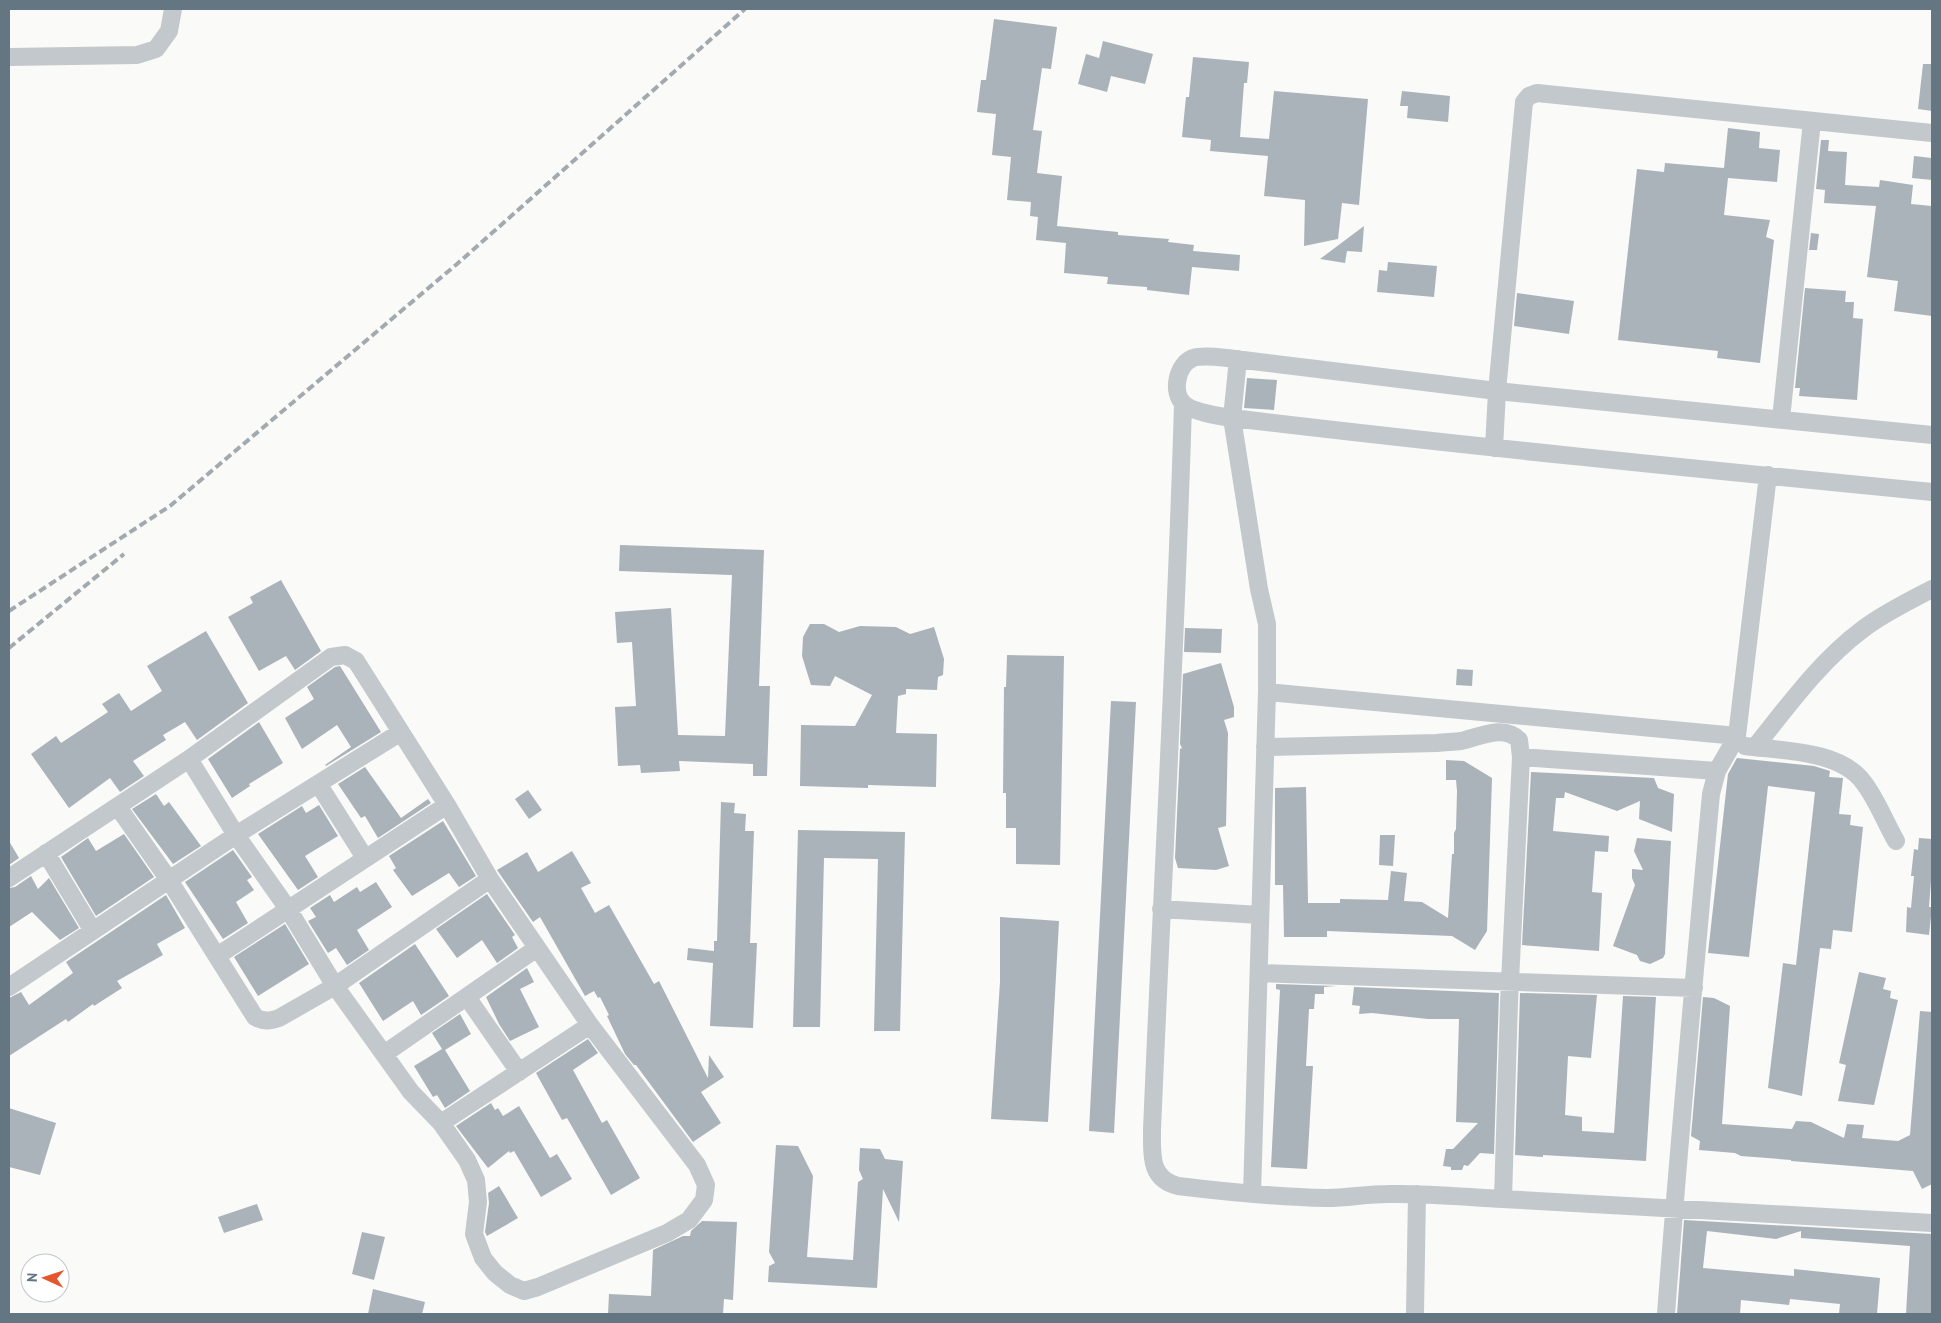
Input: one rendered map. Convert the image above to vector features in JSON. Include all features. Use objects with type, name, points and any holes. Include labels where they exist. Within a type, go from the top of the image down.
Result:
[{"type":"street","points":[[9,57],[137,55],[156,49],[169,31],[173,9]]},
{"type":"street","points":[[1494,448],[1497,391],[1524,102],[1529,96],[1537,93],[1932,133]]},
{"type":"street","points":[[1781,419],[1812,121]]},
{"type":"street","points":[[1932,434],[1497,391],[1238,359],[1193,358],[1184,364],[1177,384],[1178,395],[1183,404],[1176,616],[1152,1130],[1152,1158],[1156,1171],[1162,1179],[1178,1186],[1252,1194],[1326,1198],[1347,1198],[1377,1194],[1417,1194],[1932,1223]]},
{"type":"street","points":[[1238,359],[1232,418],[1259,589],[1267,624],[1266,747],[1252,1194]]},
{"type":"street","points":[[1183,404],[1207,414],[1232,418],[1708,471],[1768,475],[1932,492]]},
{"type":"street","points":[[1666,1314],[1711,794],[1717,771],[1734,740],[1768,475]]},
{"type":"street","points":[[1754,747],[1816,671],[1841,646],[1864,629],[1932,589]]},
{"type":"street","points":[[9,878],[189,759],[331,657],[345,655],[356,661],[447,805],[490,879],[590,1025],[697,1165],[706,1185],[704,1200],[689,1220],[667,1233],[524,1291],[510,1286],[495,1273],[483,1258],[474,1234],[478,1202],[476,1180],[466,1160],[441,1123],[412,1092],[336,986],[288,909],[236,835],[189,759]]},
{"type":"street","points":[[1267,692],[1734,740],[1754,747],[1829,758],[1845,764],[1864,783],[1896,841]]},
{"type":"street","points":[[9,987],[236,835],[319,785],[401,732]]},
{"type":"street","points":[[1266,747],[1456,742],[1499,732],[1513,735],[1519,740],[1521,757],[1510,982],[1503,1198]]},
{"type":"street","points":[[1521,757],[1717,771]]},
{"type":"street","points":[[319,785],[365,858]]},
{"type":"street","points":[[217,956],[447,805]]},
{"type":"street","points":[[118,807],[169,880],[255,1017],[261,1021],[279,1018],[336,986],[490,879]]},
{"type":"street","points":[[46,852],[93,931]]},
{"type":"street","points":[[1161,909],[1260,915]]},
{"type":"street","points":[[384,1054],[537,948]]},
{"type":"street","points":[[1259,973],[1694,988]]},
{"type":"street","points":[[467,996],[519,1072]]},
{"type":"street","points":[[441,1123],[590,1025]]},
{"type":"street","points":[[1415,1314],[1417,1194]]},
{"type":"building","points":[[994,19],[1057,27],[1051,69],[1042,68],[1033,130],[1042,131],[1037,173],[1062,176],[1057,226],[1118,232],[1118,235],[1169,239],[1168,242],[1194,245],[1193,251],[1240,255],[1239,271],[1192,267],[1189,295],[1147,290],[1147,287],[1107,284],[1108,277],[1064,273],[1066,243],[1036,240],[1038,217],[1030,216],[1031,202],[1007,200],[1011,157],[992,155],[996,114],[977,112],[981,80],[986,80]]},
{"type":"building","points":[[1103,41],[1153,54],[1145,84],[1111,76],[1107,92],[1078,84],[1086,54],[1099,58]]},
{"type":"building","points":[[1193,57],[1249,62],[1247,83],[1244,83],[1240,137],[1269,139],[1274,91],[1368,99],[1359,205],[1342,203],[1338,239],[1304,246],[1305,200],[1264,196],[1268,156],[1210,151],[1211,140],[1182,137]]},
{"type":"building","points":[[1923,64],[1932,64],[1932,111],[1918,109]]},
{"type":"building","points":[[1402,91],[1450,96],[1448,122],[1407,118],[1408,106],[1400,106]]},
{"type":"building","points":[[1728,128],[1760,132],[1759,148],[1780,150],[1777,182],[1728,178],[1724,215],[1770,220],[1766,237],[1774,240],[1760,363],[1717,358],[1718,351],[1618,340],[1637,169],[1664,172],[1665,163],[1724,168]]},
{"type":"building","points":[[1821,140],[1829,140],[1828,151],[1847,152],[1845,185],[1879,187],[1880,180],[1913,185],[1911,204],[1932,206],[1932,316],[1894,311],[1898,281],[1867,277],[1876,206],[1824,203],[1825,190],[1816,189]]},
{"type":"building","points":[[1914,156],[1932,158],[1932,180],[1912,178]]},
{"type":"building","points":[[1364,226],[1362,252],[1347,251],[1345,263],[1320,259]]},
{"type":"building","points":[[1811,233],[1819,234],[1817,250],[1809,250]]},
{"type":"building","points":[[1388,262],[1437,266],[1434,297],[1377,292],[1379,270],[1387,271]]},
{"type":"building","points":[[1805,288],[1846,291],[1845,302],[1854,302],[1853,318],[1863,319],[1857,400],[1799,396],[1800,388],[1795,388]]},
{"type":"building","points":[[1517,293],[1574,301],[1569,334],[1514,326]]},
{"type":"building","points":[[1247,378],[1277,380],[1274,410],[1244,408]]},
{"type":"building","points":[[620,545],[764,550],[759,686],[770,686],[767,776],[753,776],[753,764],[679,761],[680,771],[641,773],[640,765],[618,766],[615,707],[636,706],[632,642],[617,643],[615,612],[671,608],[678,735],[725,736],[732,575],[619,571]]},
{"type":"building","points":[[281,580],[321,651],[295,670],[286,656],[259,671],[228,617],[253,603],[250,597]]},
{"type":"building","points":[[810,624],[824,624],[839,632],[860,626],[896,627],[910,634],[934,627],[944,659],[943,675],[938,677],[937,690],[906,689],[906,694],[898,696],[896,733],[937,734],[936,787],[800,786],[801,725],[855,726],[872,695],[835,676],[830,686],[811,685],[802,656],[803,637]]},
{"type":"building","points":[[1185,628],[1222,629],[1221,653],[1184,652]]},
{"type":"building","points":[[206,631],[248,703],[197,740],[185,722],[163,735],[166,740],[133,761],[144,776],[120,792],[110,778],[69,808],[31,754],[56,736],[61,743],[108,712],[102,704],[119,693],[131,711],[162,691],[147,666]]},
{"type":"building","points":[[1007,655],[1064,656],[1060,865],[1016,864],[1016,828],[1006,828],[1006,793],[1003,793],[1004,687],[1006,687]]},
{"type":"building","points":[[1221,663],[1234,707],[1234,717],[1224,720],[1228,733],[1226,826],[1218,828],[1229,866],[1216,870],[1178,868],[1175,858],[1180,749],[1182,748],[1180,744],[1183,674]]},
{"type":"building","points":[[340,666],[381,732],[326,766],[351,747],[337,725],[302,749],[285,718],[314,699],[307,687],[335,667]]},
{"type":"building","points":[[1457,669],[1473,670],[1472,686],[1456,685]]},
{"type":"building","points":[[1111,701],[1136,702],[1114,1133],[1089,1131]]},
{"type":"building","points":[[259,722],[283,763],[249,784],[250,786],[232,798],[208,759]]},
{"type":"building","points":[[1737,758],[1814,766],[1830,771],[1829,777],[1843,778],[1839,814],[1851,815],[1850,825],[1863,827],[1852,932],[1833,930],[1831,949],[1820,948],[1802,1096],[1768,1088],[1783,963],[1796,965],[1815,792],[1768,786],[1749,957],[1708,953],[1728,774]]},
{"type":"building","points":[[1446,760],[1464,761],[1492,778],[1487,931],[1475,950],[1452,936],[1327,931],[1327,937],[1284,937],[1283,885],[1275,885],[1275,788],[1306,787],[1308,903],[1340,903],[1340,899],[1388,900],[1391,871],[1407,873],[1404,901],[1422,902],[1448,918],[1452,854],[1454,854],[1454,833],[1456,829],[1457,791],[1456,780],[1446,780]]},
{"type":"building","points":[[365,767],[401,818],[428,799],[431,803],[378,838],[365,816],[361,818],[338,784]]},
{"type":"building","points":[[1531,772],[1654,778],[1658,788],[1674,794],[1672,832],[1639,819],[1640,801],[1617,811],[1565,792],[1564,798],[1556,798],[1553,831],[1609,836],[1608,852],[1595,851],[1592,892],[1602,893],[1599,951],[1522,945]]},
{"type":"building","points":[[528,790],[542,810],[529,819],[515,799]]},
{"type":"building","points":[[156,794],[164,806],[169,802],[201,846],[173,864],[132,809]]},
{"type":"building","points":[[721,802],[735,803],[734,813],[746,814],[745,831],[754,831],[750,943],[757,943],[753,1028],[710,1026],[713,963],[687,960],[688,948],[714,951],[714,941],[717,941]]},
{"type":"building","points":[[319,805],[338,836],[305,856],[318,877],[298,890],[258,834],[302,806],[306,813]]},
{"type":"building","points":[[443,821],[476,876],[459,887],[449,873],[412,896],[393,870],[396,868],[389,856]]},
{"type":"building","points":[[798,830],[905,832],[900,1031],[874,1031],[878,859],[824,858],[820,1027],[793,1027]]},
{"type":"building","points":[[124,834],[154,877],[96,916],[61,857],[88,838],[96,851]]},
{"type":"building","points":[[1380,835],[1395,835],[1393,866],[1379,865]]},
{"type":"building","points":[[1637,838],[1671,841],[1665,954],[1663,958],[1650,964],[1640,961],[1637,955],[1613,946],[1635,885],[1632,878],[1632,869],[1643,870],[1634,851]]},
{"type":"building","points":[[1919,838],[1932,839],[1932,881],[1929,907],[1932,907],[1929,935],[1906,932],[1907,907],[1911,908],[1914,876],[1911,876],[1914,849],[1918,850]]},
{"type":"building","points":[[9,841],[19,858],[9,865]]},
{"type":"building","points":[[233,850],[252,877],[247,880],[254,890],[236,902],[248,923],[223,939],[185,882]]},
{"type":"building","points":[[572,851],[591,883],[581,888],[595,913],[609,905],[654,984],[659,981],[708,1078],[709,1055],[724,1077],[701,1092],[721,1123],[693,1142],[636,1065],[625,1054],[600,997],[598,998],[594,991],[585,996],[540,917],[533,922],[497,870],[527,852],[538,872]]},
{"type":"building","points":[[31,876],[38,889],[49,878],[79,928],[60,940],[32,912],[9,927],[9,888],[15,887]]},
{"type":"building","points":[[376,882],[392,907],[357,930],[369,950],[347,965],[336,948],[328,953],[308,921],[316,917],[310,908],[330,895],[334,902],[357,887],[360,892]]},
{"type":"building","points":[[487,894],[515,935],[512,937],[518,948],[497,963],[482,940],[457,958],[436,929]]},
{"type":"building","points":[[166,895],[185,928],[157,944],[163,955],[117,981],[122,988],[94,1006],[93,1004],[68,1022],[66,1019],[9,1056],[9,998],[21,992],[29,1005],[73,973],[66,962]]},
{"type":"building","points":[[1000,917],[1059,921],[1048,1122],[991,1119],[1000,982]]},
{"type":"building","points":[[285,924],[309,964],[258,996],[234,957]]},
{"type":"building","points":[[415,944],[449,996],[421,1015],[413,1001],[383,1021],[359,983]]},
{"type":"building","points":[[527,968],[534,982],[520,989],[539,1027],[510,1041],[499,1024],[486,997]]},
{"type":"building","points":[[1859,972],[1886,978],[1883,989],[1891,991],[1890,998],[1898,1000],[1874,1105],[1838,1101],[1846,1065],[1839,1063]]},
{"type":"building","points":[[1276,984],[1336,986],[1324,987],[1324,994],[1315,994],[1314,1009],[1309,1009],[1306,1066],[1313,1066],[1307,1169],[1271,1167],[1280,990],[1276,989]]},
{"type":"building","points":[[1354,987],[1499,993],[1494,1154],[1480,1153],[1468,1166],[1464,1165],[1462,1170],[1451,1170],[1451,1167],[1443,1166],[1446,1149],[1453,1149],[1478,1123],[1456,1122],[1459,1019],[1428,1019],[1372,1013],[1359,1014],[1360,1006],[1352,1005]]},
{"type":"building","points":[[1520,993],[1597,995],[1591,1058],[1568,1056],[1565,1115],[1582,1117],[1582,1131],[1614,1133],[1623,996],[1656,997],[1646,1161],[1515,1155]]},
{"type":"building","points":[[1703,997],[1714,998],[1730,1006],[1722,1124],[1792,1129],[1796,1121],[1811,1122],[1844,1138],[1847,1124],[1864,1125],[1862,1138],[1898,1141],[1910,1135],[1920,1011],[1932,1012],[1932,1184],[1922,1189],[1913,1171],[1791,1161],[1699,1150],[1700,1141],[1691,1136]]},
{"type":"building","points":[[460,1014],[471,1034],[445,1050],[470,1091],[445,1108],[437,1095],[433,1097],[414,1066],[442,1049],[432,1033]]},
{"type":"building","points":[[588,1039],[598,1053],[573,1070],[602,1123],[607,1120],[640,1178],[611,1195],[567,1118],[562,1120],[536,1073]]},
{"type":"building","points":[[491,1103],[495,1110],[498,1108],[503,1116],[519,1106],[550,1158],[557,1154],[572,1179],[541,1197],[514,1151],[510,1153],[509,1151],[488,1168],[456,1126]]},
{"type":"building","points":[[9,1108],[56,1123],[40,1175],[9,1167]]},
{"type":"building","points":[[776,1145],[798,1146],[813,1176],[807,1257],[853,1260],[858,1182],[863,1179],[859,1170],[860,1148],[880,1149],[885,1159],[903,1161],[899,1222],[883,1189],[877,1288],[768,1282],[769,1266],[775,1263],[769,1252]]},
{"type":"building","points":[[499,1186],[518,1218],[487,1236],[485,1232],[489,1203],[488,1193]]},
{"type":"building","points":[[257,1204],[263,1220],[224,1233],[218,1217]]},
{"type":"building","points":[[1684,1220],[1932,1234],[1932,1314],[1906,1314],[1910,1246],[1801,1238],[1801,1231],[1776,1239],[1707,1231],[1703,1268],[1794,1276],[1794,1269],[1880,1278],[1877,1314],[1839,1314],[1840,1304],[1790,1299],[1789,1305],[1741,1300],[1740,1314],[1677,1314]]},
{"type":"building","points":[[702,1221],[737,1222],[733,1300],[724,1299],[723,1314],[608,1314],[609,1294],[651,1296],[653,1250],[683,1236],[690,1236],[691,1231]]},
{"type":"building","points":[[362,1232],[385,1237],[374,1280],[352,1274]]},
{"type":"building","points":[[373,1289],[425,1302],[422,1314],[368,1314]]},
{"type":"railway","points":[[9,611],[170,506],[457,264],[745,9]]},
{"type":"railway","points":[[9,648],[124,554]]}]
